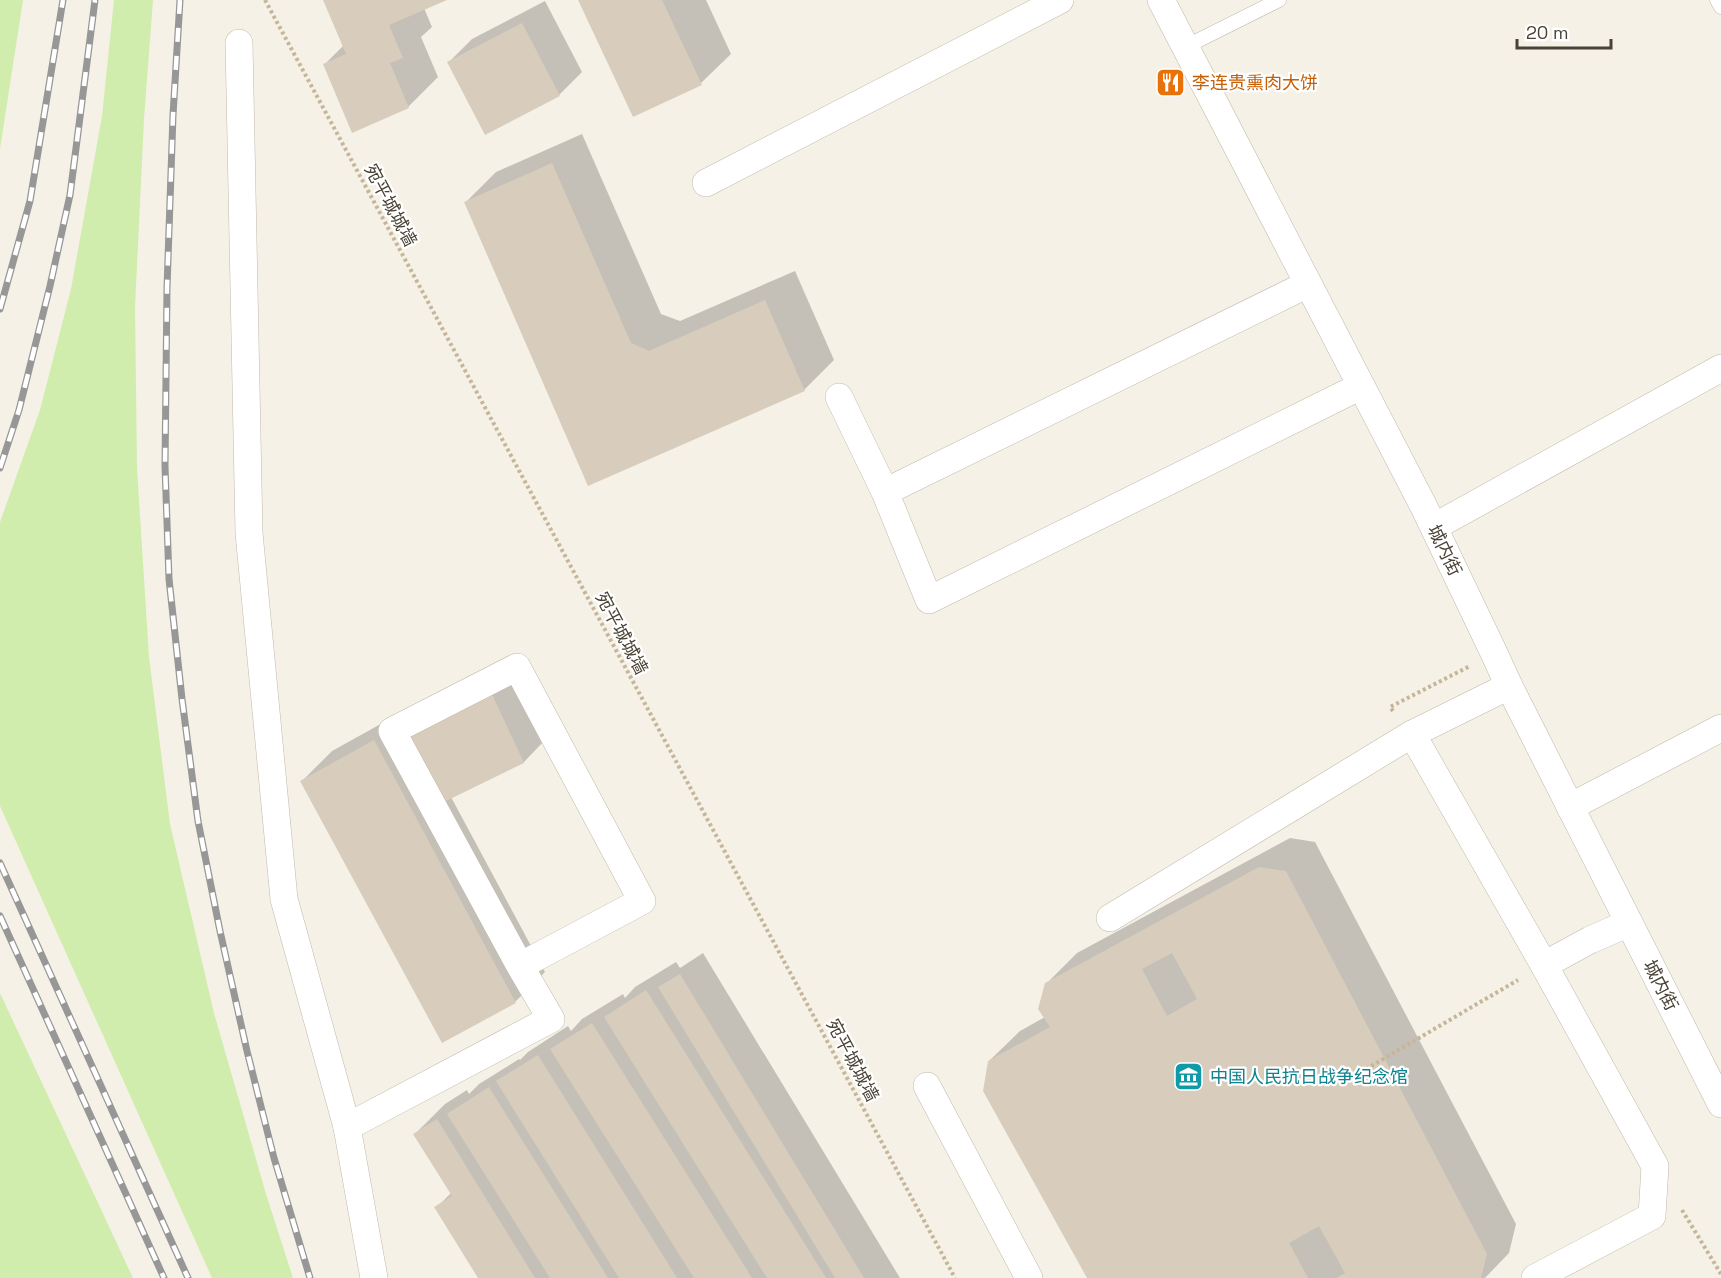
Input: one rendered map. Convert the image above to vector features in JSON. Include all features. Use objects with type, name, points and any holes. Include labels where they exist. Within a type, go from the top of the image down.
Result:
[{"type":"street","points":[[706,183],[1060,0]]},
{"type":"street","name":"城内街","points":[[1161,0],[1434,528],[1509,686],[1629,923],[1715,1076],[1721,1104]]},
{"type":"street","points":[[239,43],[249,533],[284,899],[347,1127],[374,1278]]},
{"type":"street","points":[[885,492],[1308,284]]},
{"type":"street","points":[[1434,528],[1721,368]]},
{"type":"street","points":[[839,397],[885,492],[929,600],[1361,386]]},
{"type":"street","points":[[347,1127],[551,1019],[520,966],[392,731],[517,667],[642,901],[520,966]]},
{"type":"street","points":[[1110,918],[1412,734],[1509,686]]},
{"type":"street","points":[[1570,807],[1721,728]]},
{"type":"street","points":[[1412,734],[1655,1166],[1652,1216],[1535,1278]]},
{"type":"street","points":[[1544,965],[1590,940],[1629,923]]},
{"type":"street","points":[[927,1086],[1029,1278]]},
{"type":"lane","points":[[1185,47],[1279,0]]},
{"type":"lane","points":[[1717,0],[1721,7]]},
{"type":"path","name":"宛平城城墙","points":[[265,0],[955,1278]]},
{"type":"path","points":[[1390,707],[1494,653]]},
{"type":"path","points":[[1366,1069],[1544,965]]},
{"type":"path","points":[[1679,1206],[1721,1274]]},
{"type":"green space","points":[[0,0],[23,0],[0,149]]},
{"type":"green space","points":[[114,0],[153,0],[144,119],[135,307],[137,468],[149,657],[170,824],[214,1013],[266,1194],[293,1278],[212,1278],[0,806],[0,522],[40,410],[71,289],[102,116]]},
{"type":"green space","points":[[0,993],[133,1278],[0,1278]]},
{"type":"building","points":[[323,0],[447,0],[389,25],[403,58],[390,63],[409,108],[352,133],[323,64],[346,54]]},
{"type":"building","points":[[578,0],[662,0],[702,85],[633,117]]},
{"type":"building","points":[[522,23],[560,96],[485,135],[447,62]]},
{"type":"building","points":[[552,163],[631,343],[649,351],[765,300],[805,391],[588,486],[464,202]]},
{"type":"building","points":[[490,690],[524,763],[442,803],[407,730]]},
{"type":"building","points":[[374,740],[516,1003],[442,1043],[300,781]]},
{"type":"building","name":"中国人民抗日战争纪念馆","points":[[1259,867],[1286,871],[1487,1254],[1481,1278],[1336,1278],[1345,1273],[1319,1226],[1289,1243],[1308,1278],[1087,1278],[983,1091],[988,1061],[1050,1027],[1038,1009],[1045,983]],"holes":[[[1172,953],[1197,999],[1167,1016],[1142,969]]]},
{"type":"building","points":[[680,974],[864,1278],[835,1278],[658,987]]},
{"type":"building","points":[[646,990],[826,1278],[767,1278],[604,1017]]},
{"type":"building","points":[[592,1023],[752,1278],[694,1278],[550,1049]]},
{"type":"building","points":[[538,1055],[677,1278],[619,1278],[496,1081]]},
{"type":"building","points":[[489,1087],[608,1278],[550,1278],[447,1114]]},
{"type":"building","points":[[437,1119],[535,1278],[478,1278],[434,1207],[452,1196],[413,1134]]},
{"type":"railway","points":[[0,309],[30,201],[63,0]]},
{"type":"railway","points":[[0,468],[19,410],[70,195],[95,0]]},
{"type":"railway","points":[[180,0],[173,115],[167,288],[165,466],[169,579],[198,821],[220,931],[274,1158],[310,1278]]},
{"type":"railway","points":[[0,863],[188,1278]]},
{"type":"railway","points":[[0,916],[164,1278]]},
{"type":"place","name":"李连贵熏肉大饼","points":[[1171,82]]},
{"type":"place","name":"中国人民抗日战争纪念馆","points":[[1189,1076]]}]
